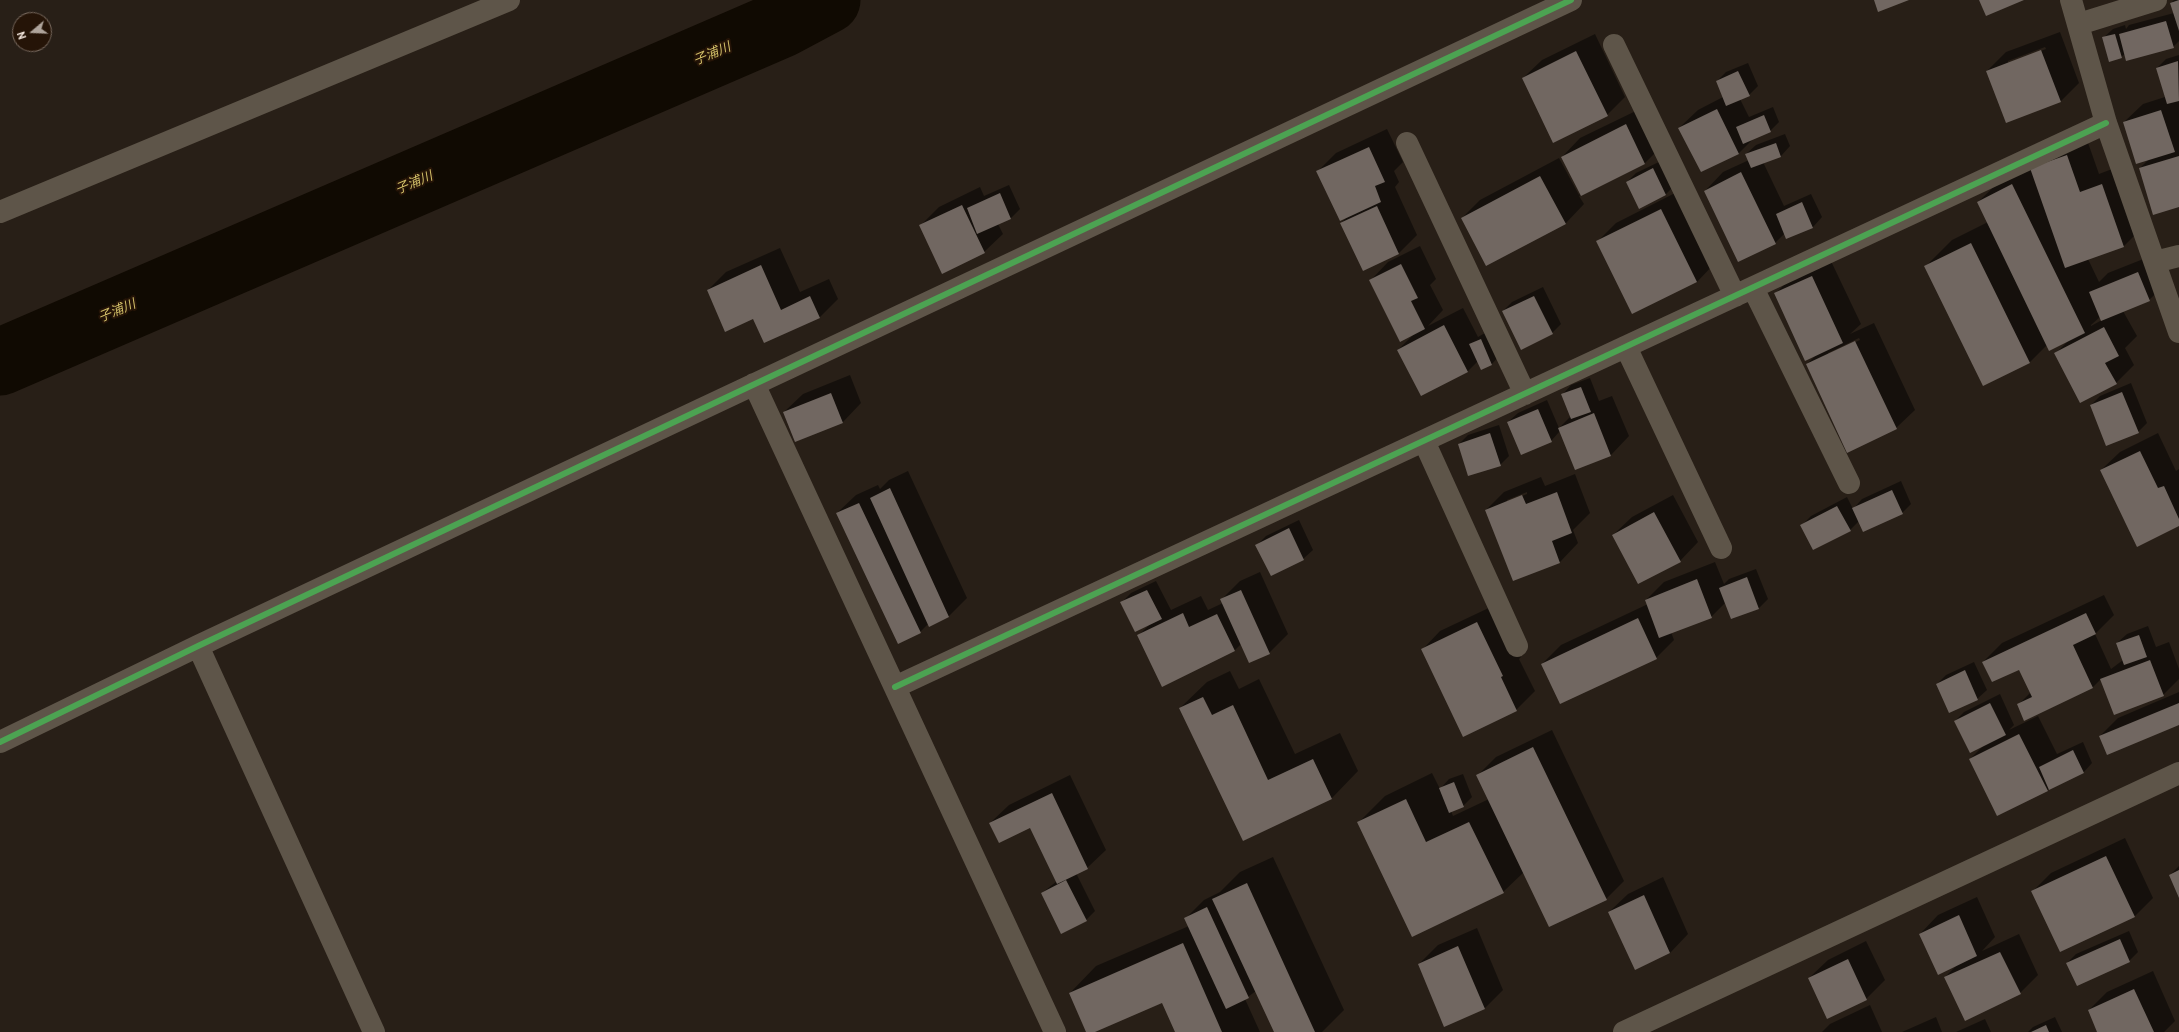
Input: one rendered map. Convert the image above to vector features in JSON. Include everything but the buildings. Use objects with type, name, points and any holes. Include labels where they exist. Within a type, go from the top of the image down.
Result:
[{"type":"street","points":[[0,212],[509,0]]},
{"type":"street","points":[[0,742],[198,646],[1570,0]]},
{"type":"street","points":[[2071,0],[2106,123],[2179,332]]},
{"type":"street","points":[[2079,24],[2156,0]]},
{"type":"street","points":[[1614,46],[1744,292],[1849,483]]},
{"type":"street","points":[[895,687],[2106,123]]},
{"type":"street","points":[[1407,144],[1525,394]]},
{"type":"street","points":[[2155,262],[2179,256]]},
{"type":"street","points":[[1626,347],[1721,548]]},
{"type":"street","points":[[754,384],[1055,1032]]},
{"type":"street","points":[[1424,441],[1517,646]]},
{"type":"street","points":[[198,646],[374,1032]]},
{"type":"street","points":[[1624,1032],[2179,773]]},
{"type":"waterway","name":"子浦川","points":[[0,362],[782,24],[827,0]]},
{"type":"cycle path","points":[[0,742],[198,646],[1571,0]]},
{"type":"cycle path","points":[[895,687],[2106,123]]}]
